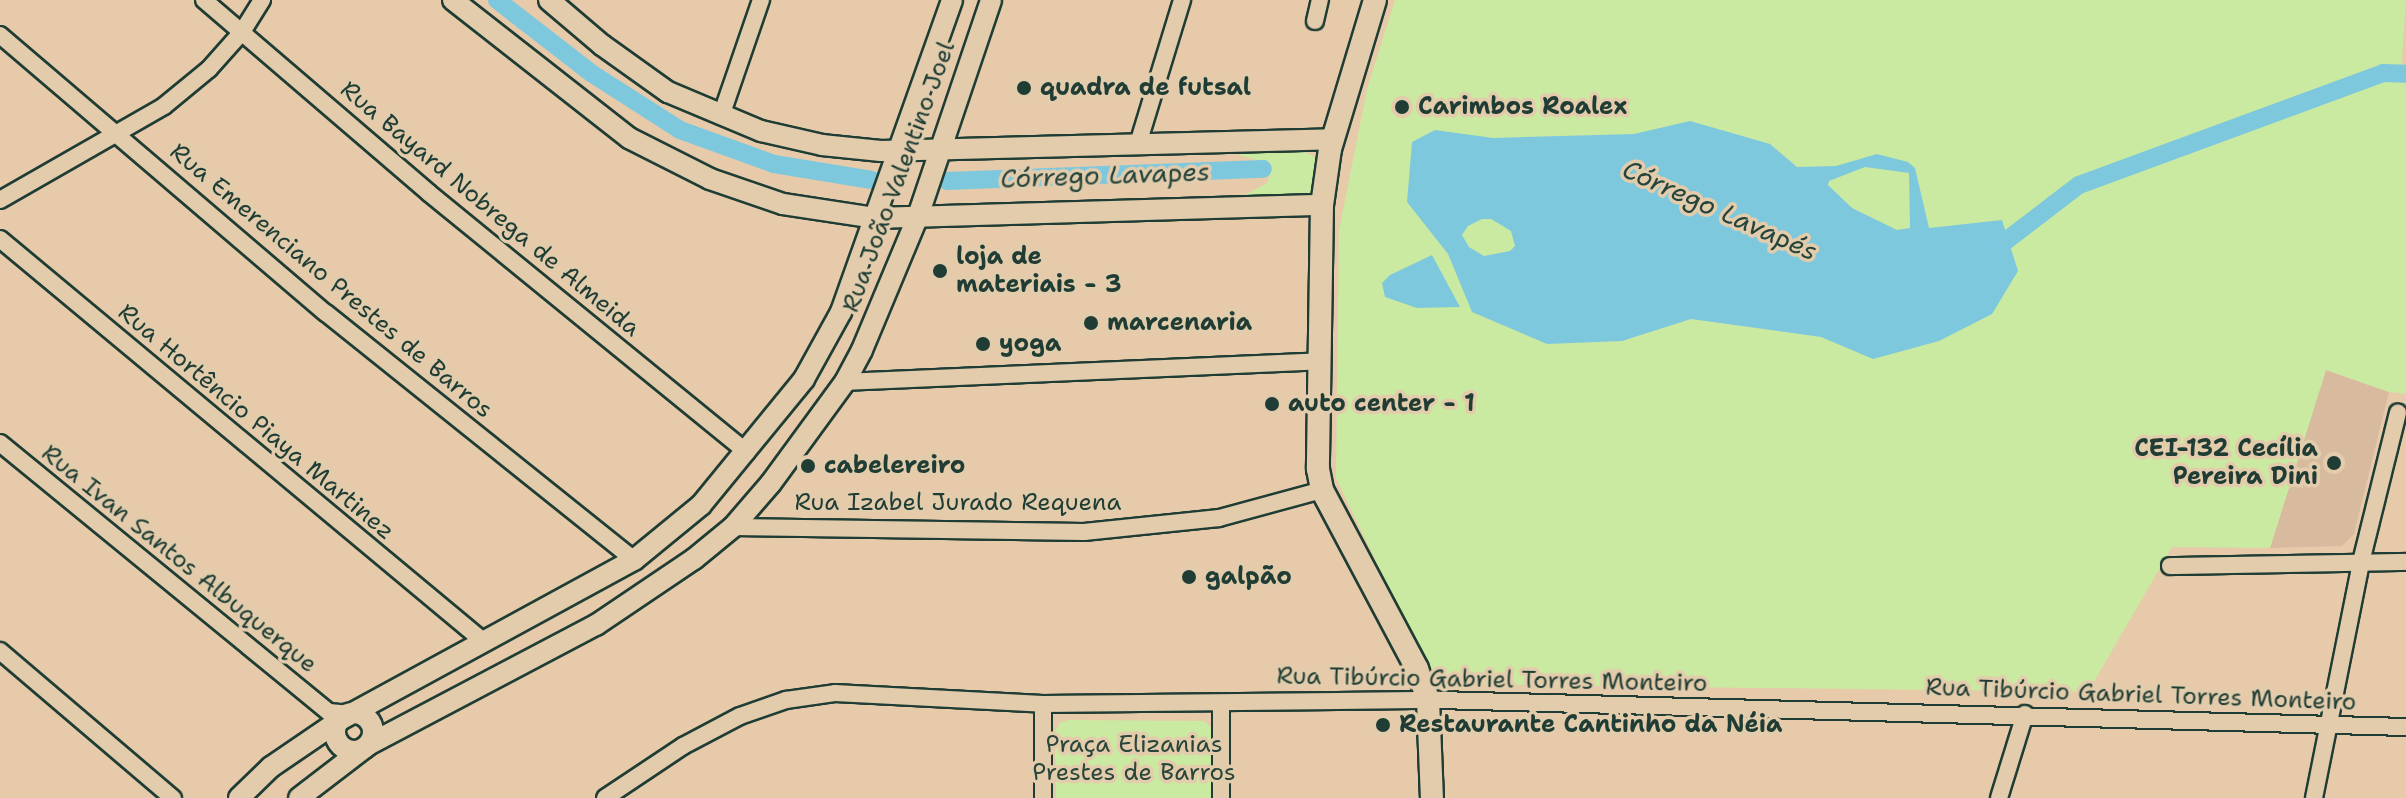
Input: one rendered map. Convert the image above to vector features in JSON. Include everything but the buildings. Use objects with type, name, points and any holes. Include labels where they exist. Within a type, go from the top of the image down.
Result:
[{"type":"main road","points":[[1375,0],[1332,144],[1322,205],[1318,469],[1322,490],[1417,669],[1428,700],[1432,798]]},
{"type":"street","name":"Rua Bayard Nobrega de Almeida","points":[[204,0],[429,193],[747,452]]},
{"type":"street","points":[[0,200],[164,106],[209,69],[242,32],[262,0]]},
{"type":"street","points":[[453,0],[629,138],[710,179],[783,204],[876,218],[1322,205]]},
{"type":"street","points":[[721,116],[761,0]]},
{"type":"street","name":"Rua João Valentino Joel","points":[[239,798],[271,767],[340,721],[634,560],[701,505],[747,452],[821,352],[841,312],[952,0]]},
{"type":"street","name":"Rua João Valentino Joel","points":[[299,798],[364,748],[596,625],[694,559],[733,527],[771,483],[845,382],[877,317],[918,216],[938,148],[991,0]]},
{"type":"street","points":[[1138,144],[1182,0]]},
{"type":"street","points":[[1315,21],[1320,0]]},
{"type":"street","points":[[557,3],[668,92],[761,131],[822,145],[899,150],[1138,144],[1332,144]]},
{"type":"street","name":"Rua Emerenciano Prestes de Barros","points":[[0,35],[326,313],[634,560]]},
{"type":"street","name":"Rua Hortêncio Piaya Martinez","points":[[0,239],[483,641]]},
{"type":"street","points":[[845,382],[1319,361]]},
{"type":"street","points":[[2314,798],[2331,726],[2361,562],[2398,412]]},
{"type":"street","name":"Rua Ivan Santos Albuquerque","points":[[0,443],[340,721]]},
{"type":"street","name":"Rua Izabel Jurado Requena","points":[[733,527],[1084,532],[1219,518],[1322,490]]},
{"type":"street","points":[[2170,566],[2406,562]]},
{"type":"street","points":[[0,651],[173,798]]},
{"type":"street","name":"Rua Tibúrcio Gabriel Torres Monteiro","points":[[605,798],[683,746],[740,716],[786,700],[835,693],[1043,704],[1428,700],[2025,714],[2406,727]]},
{"type":"street","points":[[1221,703],[1221,798]]},
{"type":"street","points":[[1043,704],[1043,798]]},
{"type":"street","points":[[1999,798],[2025,714]]},
{"type":"street","points":[[340,721],[372,727],[364,748],[341,747],[340,721]]},
{"type":"shaded area","name":"CEI-132 Cecília Pereira Dini","points":[[2326,370],[2389,392],[2354,534],[2342,546],[2270,548]]},
{"type":"green space","points":[[1395,0],[2406,0],[2401,72],[2406,74],[2406,394],[2389,392],[2326,370],[2270,548],[2172,547],[2088,692],[1451,684],[1438,680],[1429,672],[1336,478],[1339,230],[1367,89]]},
{"type":"green space","points":[[1295,149],[1314,156],[1321,170],[1319,183],[1311,194],[1286,201],[1237,199],[1267,183],[1271,170],[1259,161],[1237,154]]},
{"type":"green space","name":"Praça Elizanias Prestes de Barros","points":[[1068,720],[1205,721],[1214,731],[1213,798],[1056,798],[1055,731],[1060,723]]},
{"type":"water","points":[[1690,121],[1770,144],[1797,167],[1836,166],[1877,154],[1908,162],[1915,168],[1929,228],[2002,220],[2018,271],[1992,314],[1939,341],[1873,359],[1821,337],[1691,319],[1622,341],[1547,344],[1472,312],[1448,254],[1407,202],[1412,142],[1435,130],[1493,138],[1634,134]],"holes":[[[1865,167],[1909,173],[1910,228],[1897,230],[1852,208],[1828,185],[1829,181]],[[1482,219],[1491,219],[1511,231],[1515,246],[1510,251],[1484,256],[1469,247],[1462,235],[1468,226]]]},
{"type":"water","points":[[1432,255],[1460,307],[1417,308],[1385,297],[1382,283],[1390,275]]},
{"type":"waterway","name":"Córrego Lavapés","points":[[497,0],[591,73],[680,130],[774,164],[872,180]]},
{"type":"waterway","name":"Córrego Lavapés","points":[[1990,253],[2079,185],[2383,73],[2406,74]]},
{"type":"waterway","name":"Córrego Lavapes","points":[[947,181],[1263,169]]},
{"type":"place","name":"quadra de futsal","points":[[1024,88]]},
{"type":"place","name":"Carimbos Roalex","points":[[1402,107]]},
{"type":"place","name":"loja de materiais - 3","points":[[940,271]]},
{"type":"place","name":"marcenaria","points":[[1091,323]]},
{"type":"place","name":"yoga","points":[[983,344]]},
{"type":"place","name":"auto center - 1","points":[[1272,404]]},
{"type":"place","name":"CEI-132 Cecília Pereira Dini","points":[[2334,463]]},
{"type":"place","name":"cabelereiro","points":[[808,466]]},
{"type":"place","name":"galpão","points":[[1189,577]]},
{"type":"place","name":"Restaurante Cantinho da Néia","points":[[1383,725]]}]
